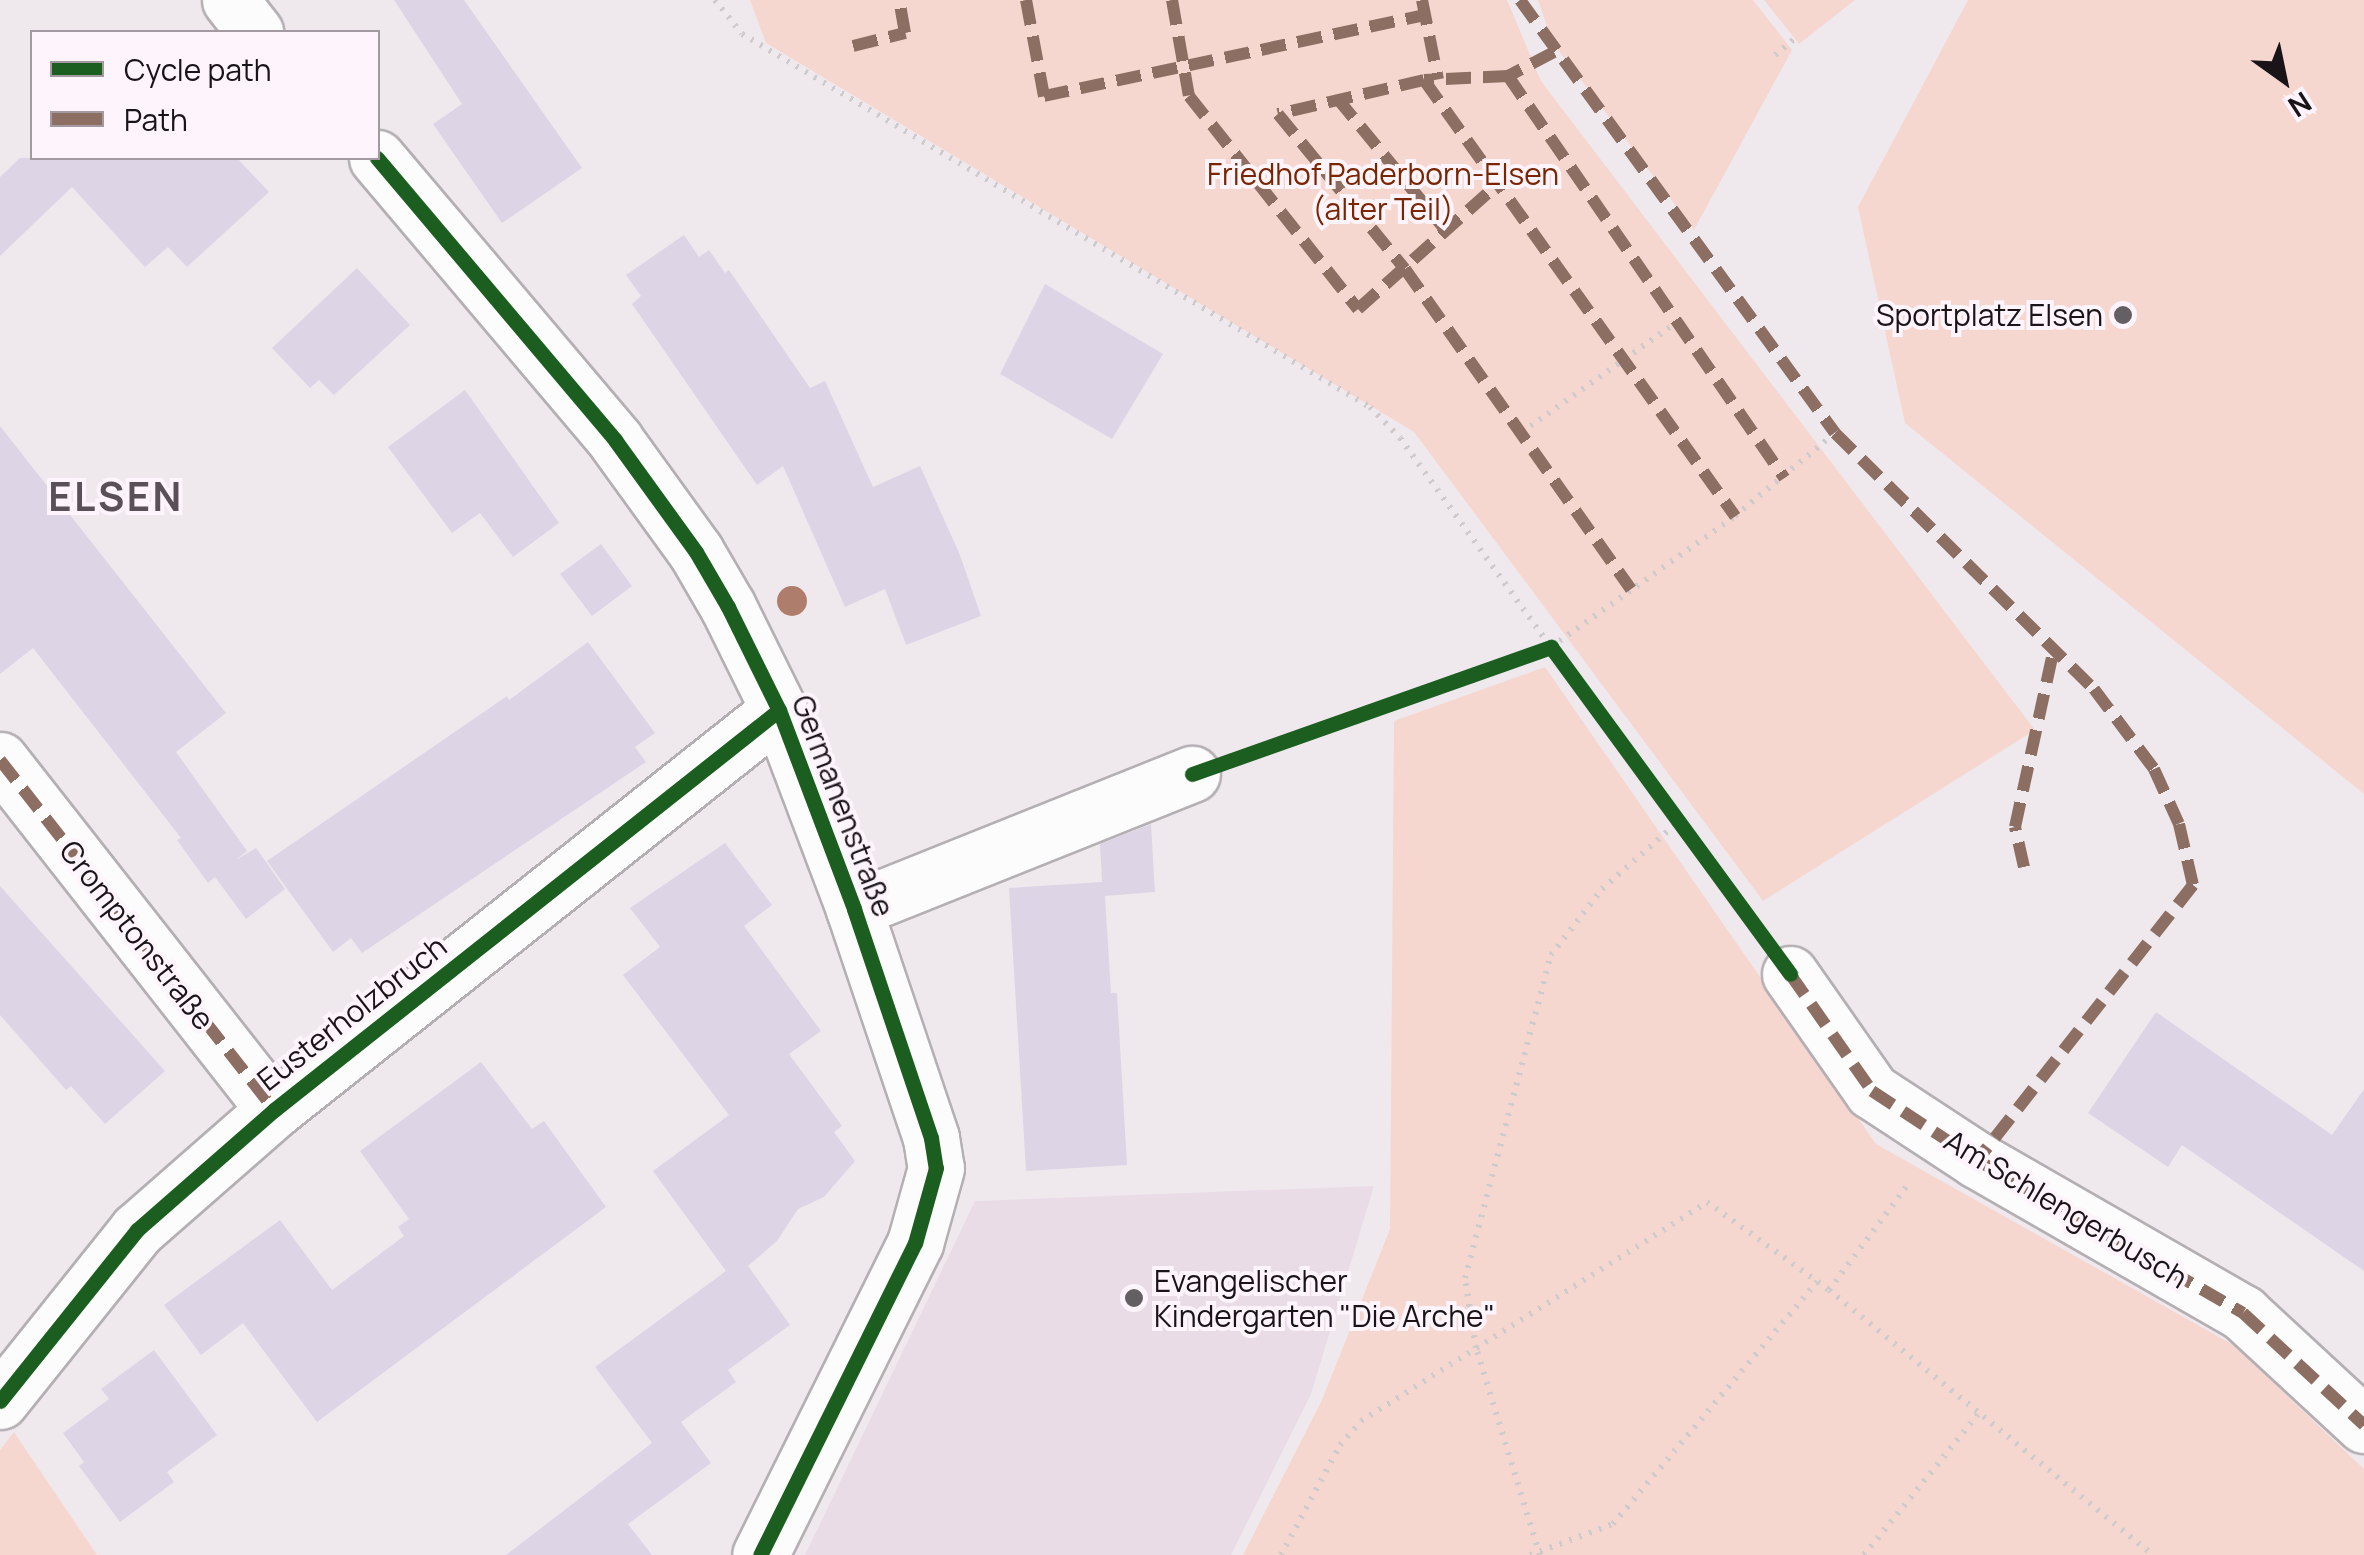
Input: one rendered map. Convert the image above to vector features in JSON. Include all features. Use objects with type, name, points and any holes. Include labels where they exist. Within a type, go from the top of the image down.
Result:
[{"type":"street","points":[[230,0],[253,30]]},
{"type":"street","name":"Germanenstraße","points":[[379,160],[615,440],[696,552],[760,666],[779,710],[854,909],[931,1138],[936,1168],[915,1243],[760,1555]]},
{"type":"street","name":"Eusterholzbruch","points":[[0,1400],[137,1230],[274,1110],[779,710]]},
{"type":"street","name":"Cromptonstraße","points":[[0,760],[274,1110]]},
{"type":"street","points":[[854,909],[1192,774]]},
{"type":"street","name":"Am Schlengerbusch","points":[[1790,974],[1872,1091],[1943,1138],[2243,1313],[2364,1425]]},
{"type":"path","points":[[715,0],[742,34],[1370,406],[1400,438],[1563,662]]},
{"type":"path","points":[[1775,55],[1794,39]]},
{"type":"path","points":[[1522,432],[1677,322]]},
{"type":"path","points":[[1533,653],[1551,647],[1735,516],[1835,433]]},
{"type":"path","points":[[1668,805],[1690,836]]},
{"type":"path","points":[[1540,1553],[1476,1348],[1465,1278],[1551,955],[1602,889],[1679,820]]},
{"type":"path","points":[[1829,1290],[1943,1138]]},
{"type":"path","points":[[1281,1555],[1340,1445],[1361,1421],[1707,1202],[1829,1290],[2152,1555]]},
{"type":"path","points":[[1530,1555],[1613,1524],[1817,1282]]},
{"type":"path","points":[[1864,1555],[1978,1414]]},
{"type":"path","points":[[2135,1555],[2142,1546]]},
{"type":"shaded area","name":"Evangelischer Kindergarten \"Die Arche\"","points":[[1374,1186],[1311,1394],[1231,1555],[805,1555],[975,1201]]},
{"type":"green space","name":"Friedhof Paderborn-Elsen (alter Teil)","points":[[750,0],[1507,0],[1541,81],[2035,730],[1763,901],[1414,432],[766,43]]},
{"type":"green space","points":[[1538,0],[1753,0],[1792,50],[1694,230],[1553,43]]},
{"type":"green space","points":[[1764,0],[1855,0],[1799,44]]},
{"type":"green space","name":"Sportplatz Elsen","points":[[1968,0],[2364,0],[2364,794],[1905,423],[1858,207]]},
{"type":"green space","points":[[1545,667],[1876,1144],[2235,1346],[2364,1469],[2364,1555],[1243,1555],[1322,1400],[1390,1229],[1394,721]]},
{"type":"green space","points":[[14,1432],[97,1555],[0,1555],[0,1450]]},
{"type":"building","points":[[394,0],[464,0],[582,168],[502,223],[433,124],[462,104]]},
{"type":"building","points":[[20,158],[239,160],[269,192],[187,267],[168,247],[145,267],[72,187],[0,256],[0,177]]},
{"type":"building","points":[[684,235],[699,257],[709,250],[725,273],[729,270],[810,388],[825,381],[873,487],[920,466],[960,555],[981,616],[906,645],[885,589],[845,607],[783,466],[757,485],[632,304],[641,296],[626,275]]},
{"type":"building","points":[[357,268],[410,325],[334,395],[319,380],[310,388],[272,348]]},
{"type":"building","points":[[1045,284],[1163,354],[1112,439],[1000,374]]},
{"type":"building","points":[[465,390],[559,523],[513,557],[480,513],[452,533],[388,447]]},
{"type":"building","points":[[0,426],[226,713],[176,752],[247,851],[236,860],[256,848],[285,889],[246,919],[215,877],[208,883],[177,840],[181,838],[33,648],[0,674]]},
{"type":"building","points":[[601,544],[632,586],[592,616],[560,574]]},
{"type":"building","points":[[588,642],[655,733],[635,747],[646,762],[362,953],[351,938],[333,952],[267,861],[507,696],[509,700]]},
{"type":"building","points":[[1151,824],[1155,892],[1105,896],[1111,993],[1117,993],[1127,1165],[1026,1171],[1009,888],[1102,882],[1100,844]]},
{"type":"building","points":[[725,843],[772,905],[744,926],[821,1031],[789,1054],[842,1126],[834,1132],[855,1161],[824,1197],[798,1209],[777,1241],[748,1266],[790,1325],[728,1370],[736,1382],[681,1422],[711,1463],[628,1524],[652,1555],[506,1555],[652,1443],[595,1367],[726,1271],[653,1171],[729,1115],[623,975],[660,947],[630,908]]},
{"type":"building","points":[[0,886],[165,1071],[105,1124],[71,1086],[66,1090],[0,1015]]},
{"type":"building","points":[[2156,1012],[2332,1135],[2364,1089],[2364,1271],[2182,1145],[2168,1167],[2088,1113]]},
{"type":"building","points":[[481,1062],[532,1129],[544,1121],[606,1207],[317,1422],[243,1323],[201,1355],[164,1305],[280,1220],[332,1290],[404,1236],[398,1227],[409,1219],[360,1151]]},
{"type":"building","points":[[154,1350],[217,1435],[167,1472],[174,1482],[120,1522],[79,1466],[84,1462],[63,1433],[109,1399],[101,1389]]},
{"type":"marked path","points":[[853,46],[905,33],[899,0]]},
{"type":"marked path","points":[[1026,0],[1044,96],[1425,15]]},
{"type":"marked path","points":[[1172,0],[1189,96],[1358,309],[1498,184]]},
{"type":"marked path","points":[[1422,0],[1438,79]]},
{"type":"marked path","points":[[1520,0],[1835,433],[2094,689],[2154,769],[2179,824],[2193,885],[1977,1160]]},
{"type":"marked path","points":[[1554,52],[1508,76],[1424,80],[1278,114],[1405,269],[1631,589]]},
{"type":"marked path","points":[[1508,76],[1784,478]]},
{"type":"marked path","points":[[1424,80],[1735,516]]},
{"type":"marked path","points":[[1337,98],[1447,232]]},
{"type":"marked path","points":[[2024,867],[2015,827],[2054,648]]},
{"type":"marked path","points":[[0,760],[274,1110]]},
{"type":"marked path","points":[[1790,974],[1872,1091],[1977,1160],[2243,1313],[2364,1425]]},
{"type":"cycle path","points":[[379,160],[615,440],[696,552],[728,607],[779,710],[854,909],[931,1138],[936,1168],[915,1243],[760,1555]]},
{"type":"cycle path","points":[[1192,774],[1551,647],[1790,974]]},
{"type":"cycle path","points":[[0,1401],[137,1230],[274,1110],[779,710]]},
{"type":"place","name":"Sportplatz Elsen","points":[[2123,315]]},
{"type":"place","name":"Evangelischer Kindergarten \"Die Arche\"","points":[[1134,1298]]},
{"type":"district","name":"ELSEN","points":[[116,496]]}]
